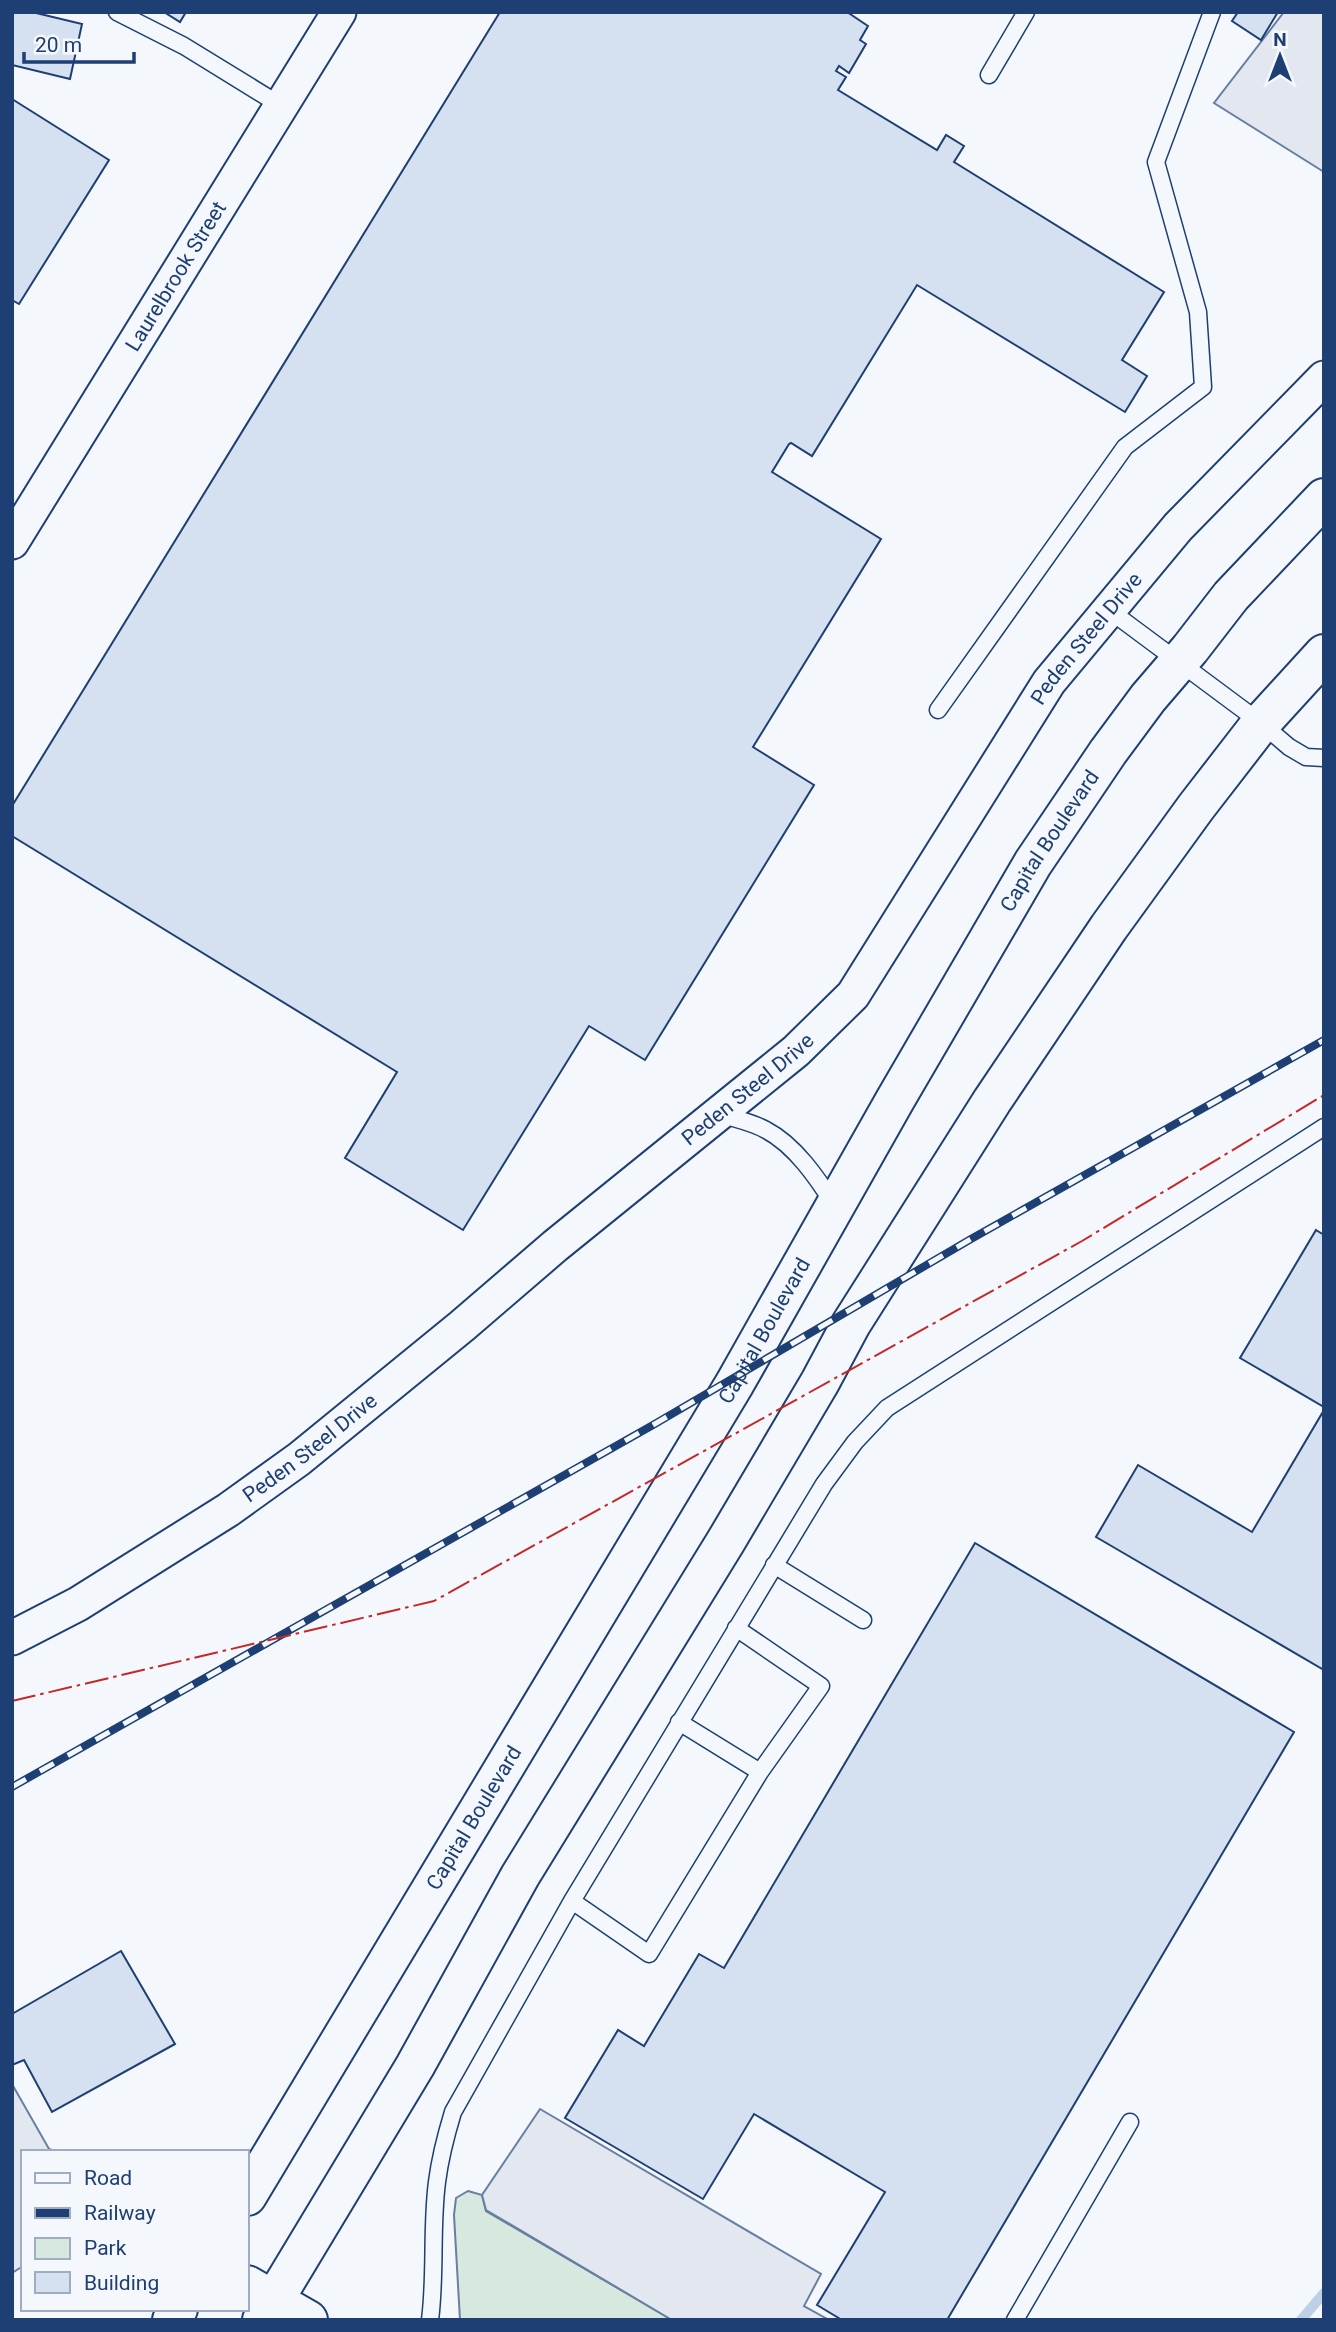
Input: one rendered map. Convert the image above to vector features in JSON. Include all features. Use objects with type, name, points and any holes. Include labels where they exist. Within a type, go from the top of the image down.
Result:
[{"type":"main road","name":"Capital Boulevard","points":[[248,2194],[734,1383],[1033,863],[1148,698],[1231,596],[1324,498]]},
{"type":"main road","points":[[308,2320],[261,2302],[415,2066],[520,1876],[726,1541],[851,1324],[992,1101],[1109,927],[1261,723],[1324,654]]},
{"type":"street","name":"Laurelbrook Street","points":[[12,542],[339,12]]},
{"type":"street","name":"Peden Steel Drive","points":[[12,1638],[78,1604],[217,1517],[299,1459],[452,1335],[555,1246],[796,1051],[853,995],[1049,682],[1178,527],[1324,378]]},
{"type":"lane","points":[[117,12],[184,46],[281,105]]},
{"type":"lane","points":[[989,75],[1026,12]]},
{"type":"lane","points":[[938,710],[1125,447],[1203,387],[1198,312],[1156,162],[1212,12]]},
{"type":"lane","points":[[1109,611],[1261,723],[1289,747],[1306,757],[1324,758]]},
{"type":"lane","points":[[717,1114],[768,1131],[802,1159],[836,1206]]},
{"type":"lane","points":[[430,2320],[435,2268],[437,2184],[444,2141],[453,2112],[572,1901],[678,1722],[824,1484],[855,1442],[887,1408],[1324,1127]]},
{"type":"lane","points":[[774,1565],[863,1620]]},
{"type":"lane","points":[[572,1901],[649,1954],[760,1772],[821,1686],[736,1628]]},
{"type":"lane","points":[[678,1722],[760,1772]]},
{"type":"lane","points":[[1015,2320],[1130,2122]]},
{"type":"green space","points":[[468,2191],[482,2195],[486,2211],[672,2320],[460,2320],[454,2215],[456,2198]]},
{"type":"shaded area","points":[[1284,12],[1324,12],[1324,172],[1214,103]]},
{"type":"shaded area","points":[[12,2084],[52,2150],[21,2150],[21,2267],[12,2273]]},
{"type":"shaded area","points":[[540,2109],[821,2274],[804,2306],[829,2320],[672,2320],[486,2210],[482,2195]]},
{"type":"building","points":[[12,12],[32,12],[82,24],[70,79],[12,65]]},
{"type":"building","points":[[164,12],[186,12],[180,22]]},
{"type":"building","points":[[500,12],[847,12],[868,26],[860,40],[866,44],[849,73],[839,66],[836,71],[846,77],[838,90],[937,150],[946,135],[964,146],[954,162],[1164,292],[1122,360],[1147,376],[1125,412],[917,285],[812,456],[789,444],[772,472],[881,539],[753,747],[814,785],[645,1060],[589,1026],[463,1230],[345,1158],[397,1072],[12,836],[12,806]]},
{"type":"building","points":[[1238,12],[1278,12],[1261,40],[1232,21]]},
{"type":"building","points":[[12,99],[109,160],[19,304],[12,300]]},
{"type":"building","points":[[1316,1230],[1324,1235],[1324,1407],[1240,1358]]},
{"type":"building","points":[[1324,1410],[1324,1670],[1096,1537],[1138,1465],[1252,1532]]},
{"type":"building","points":[[975,1543],[1294,1732],[947,2320],[842,2320],[817,2305],[885,2192],[754,2114],[703,2199],[565,2118],[618,2030],[644,2046],[699,1954],[724,1968]]},
{"type":"building","points":[[121,1951],[175,2044],[52,2112],[24,2060],[12,2065],[12,2014]]},
{"type":"waterway","points":[[1301,2320],[1324,2293]]},
{"type":"railway","points":[[12,1787],[653,1425],[971,1239],[1324,1040]]},
{"type":"power","points":[[12,1701],[434,1601],[1082,1241],[1324,1095]]}]
